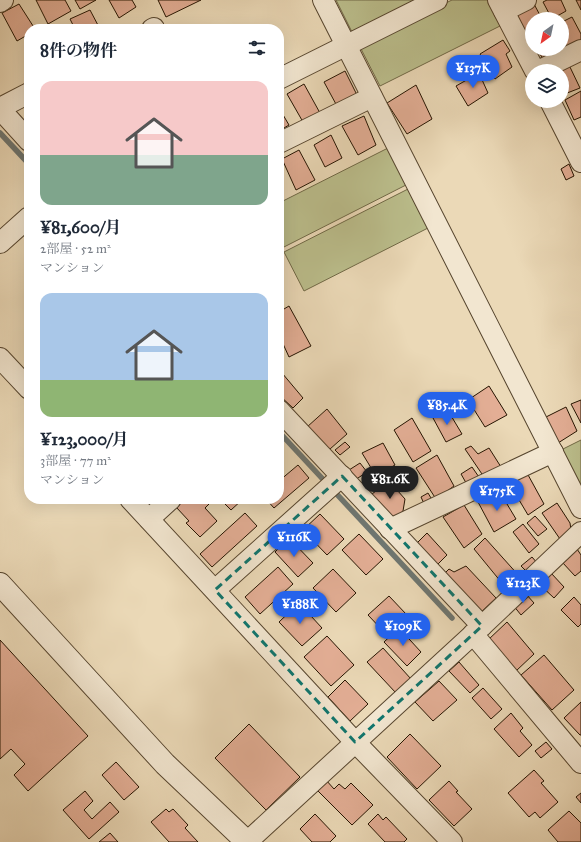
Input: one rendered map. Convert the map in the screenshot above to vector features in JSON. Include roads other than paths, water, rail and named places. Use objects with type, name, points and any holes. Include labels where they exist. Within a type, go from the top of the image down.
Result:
[{"type":"street","points":[[322,0],[581,508]]},
{"type":"street","points":[[284,77],[437,0]]},
{"type":"street","points":[[526,0],[501,6],[531,64]]},
{"type":"street","points":[[552,64],[581,50]]},
{"type":"street","points":[[24,96],[0,109],[24,135]]},
{"type":"street","points":[[284,141],[372,97]]},
{"type":"street","points":[[556,108],[574,129],[581,162]]},
{"type":"street","points":[[0,243],[24,221]]},
{"type":"street","points":[[0,358],[24,384]]},
{"type":"street","points":[[284,417],[333,484],[390,529],[477,630],[581,763]]},
{"type":"street","points":[[390,529],[552,452]]},
{"type":"street","points":[[215,590],[333,484]]},
{"type":"street","points":[[135,504],[355,742],[452,842]]},
{"type":"street","points":[[149,519],[166,504]]},
{"type":"street","points":[[0,584],[165,764],[247,842],[581,532]]},
{"type":"waterway","points":[[0,133],[24,159]]},
{"type":"waterway","points":[[284,437],[452,618]]}]
